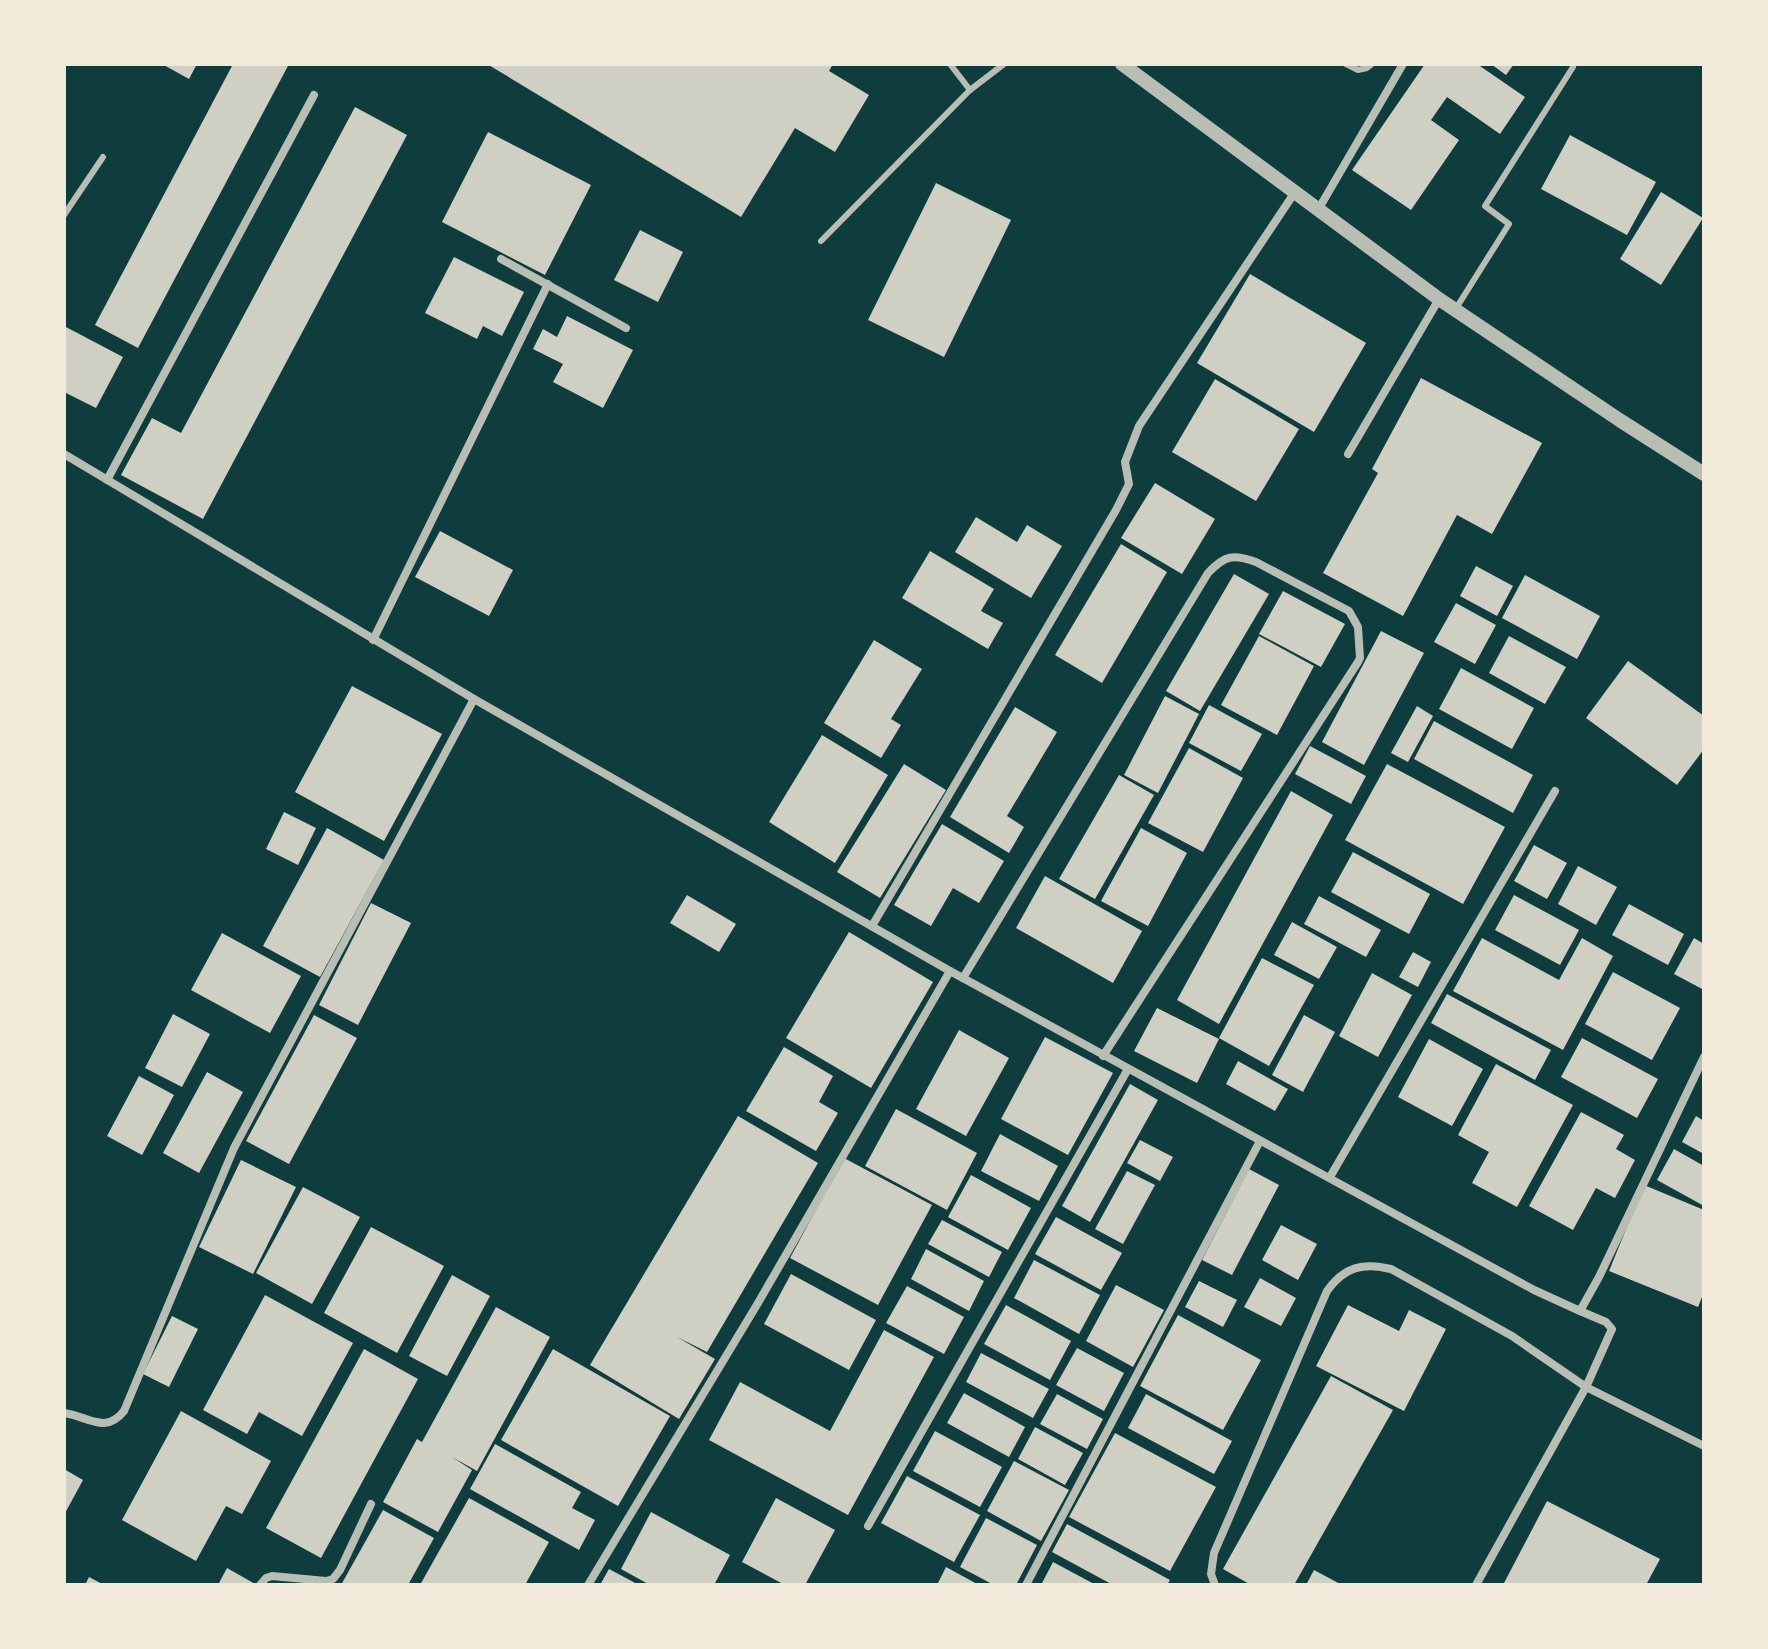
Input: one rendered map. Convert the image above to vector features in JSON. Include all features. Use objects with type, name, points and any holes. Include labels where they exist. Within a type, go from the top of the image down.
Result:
[{"type":"street","points":[[1122,64],[1439,299],[1704,474]]},
{"type":"street","points":[[1318,210],[1403,64]]},
{"type":"street","points":[[107,480],[314,95]]},
{"type":"street","points":[[872,926],[1116,510],[1129,484],[1125,462],[1139,426],[1295,192]]},
{"type":"street","points":[[501,259],[626,328]]},
{"type":"street","points":[[373,640],[548,284]]},
{"type":"street","points":[[1348,454],[1439,299]]},
{"type":"street","points":[[64,454],[474,699],[950,971],[1534,1290],[1606,1322],[1612,1329],[1586,1387],[1476,1585]]},
{"type":"street","points":[[963,978],[1208,573],[1217,564],[1228,557],[1242,557],[1349,611],[1358,627],[1358,662],[1103,1056]]},
{"type":"street","points":[[64,1413],[109,1424],[124,1411],[234,1148],[474,699]]},
{"type":"street","points":[[1330,1177],[1555,791]]},
{"type":"street","points":[[588,1585],[758,1303],[950,971]]},
{"type":"street","points":[[1580,1311],[1704,1057]]},
{"type":"street","points":[[868,1526],[1128,1069]]},
{"type":"street","points":[[1026,1585],[1260,1141]]},
{"type":"street","points":[[1215,1585],[1211,1574],[1214,1553],[1327,1291],[1335,1279],[1351,1269],[1378,1266],[1391,1269],[1512,1336],[1586,1387],[1704,1446]]},
{"type":"street","points":[[260,1585],[272,1576],[319,1582],[333,1579],[371,1504]]},
{"type":"lane","points":[[950,64],[970,90]]},
{"type":"lane","points":[[821,241],[970,90],[1004,64]]},
{"type":"lane","points":[[1346,64],[1358,70],[1372,64]]},
{"type":"lane","points":[[1455,310],[1509,224],[1485,206],[1573,67]]},
{"type":"lane","points":[[64,215],[103,157]]},
{"type":"building","points":[[162,64],[197,64],[189,79]]},
{"type":"building","points":[[233,64],[289,64],[138,348],[95,325]]},
{"type":"building","points":[[487,64],[833,64],[829,71],[869,95],[835,152],[795,128],[741,217]]},
{"type":"building","points":[[1425,64],[1477,64],[1525,97],[1500,134],[1447,97],[1431,120],[1459,140],[1411,210],[1352,170]]},
{"type":"building","points":[[1491,64],[1514,64],[1506,75]]},
{"type":"building","points":[[355,107],[407,135],[203,519],[121,475],[152,418],[181,433]]},
{"type":"building","points":[[488,132],[591,185],[545,275],[442,222]]},
{"type":"building","points":[[1570,135],[1656,182],[1627,235],[1541,189]]},
{"type":"building","points":[[936,183],[1011,220],[944,357],[868,320]]},
{"type":"building","points":[[1661,192],[1703,218],[1661,285],[1620,259]]},
{"type":"building","points":[[640,230],[683,252],[658,302],[614,280]]},
{"type":"building","points":[[454,257],[524,292],[502,336],[483,326],[477,339],[425,313]]},
{"type":"building","points":[[1250,274],[1366,343],[1314,432],[1197,363]]},
{"type":"building","points":[[567,316],[633,350],[603,408],[553,382],[563,364],[533,349],[543,329],[557,337]]},
{"type":"building","points":[[64,326],[123,357],[96,408],[64,392]]},
{"type":"building","points":[[1421,378],[1542,443],[1492,534],[1457,515],[1403,616],[1323,573],[1378,473],[1372,469]]},
{"type":"building","points":[[1215,379],[1299,429],[1256,501],[1172,452]]},
{"type":"building","points":[[1155,483],[1215,519],[1182,574],[1121,538]]},
{"type":"building","points":[[976,517],[1017,542],[1027,525],[1062,546],[1031,598],[955,552]]},
{"type":"building","points":[[440,531],[513,570],[489,616],[415,577]]},
{"type":"building","points":[[1121,544],[1167,572],[1102,683],[1055,655]]},
{"type":"building","points":[[930,551],[994,589],[981,611],[1003,623],[988,649],[902,598]]},
{"type":"building","points":[[1476,566],[1513,586],[1497,616],[1460,596]]},
{"type":"building","points":[[1234,574],[1269,594],[1200,711],[1166,691]]},
{"type":"building","points":[[1525,575],[1600,616],[1577,659],[1502,618]]},
{"type":"building","points":[[1283,591],[1345,624],[1321,667],[1259,634]]},
{"type":"building","points":[[1456,603],[1496,625],[1475,664],[1434,642]]},
{"type":"building","points":[[1381,631],[1424,653],[1364,765],[1322,742]]},
{"type":"building","points":[[1259,636],[1314,666],[1277,735],[1221,705]]},
{"type":"building","points":[[1509,636],[1566,667],[1545,704],[1489,673]]},
{"type":"building","points":[[874,640],[922,669],[891,719],[901,725],[881,758],[824,723]]},
{"type":"building","points":[[1628,661],[1704,716],[1704,749],[1677,785],[1586,718]]},
{"type":"building","points":[[1461,668],[1534,708],[1512,749],[1439,709]]},
{"type":"building","points":[[352,686],[442,734],[384,841],[295,792]]},
{"type":"building","points":[[1165,696],[1199,714],[1158,793],[1124,775]]},
{"type":"building","points":[[1209,705],[1262,734],[1241,771],[1189,743]]},
{"type":"building","points":[[1417,706],[1433,716],[1408,762],[1391,753]]},
{"type":"building","points":[[1015,707],[1057,732],[1007,816],[1024,827],[1009,853],[950,817]]},
{"type":"building","points":[[1434,721],[1533,775],[1513,813],[1414,759]]},
{"type":"building","points":[[822,735],[888,775],[835,863],[769,822]]},
{"type":"building","points":[[1310,746],[1366,776],[1351,804],[1295,774]]},
{"type":"building","points":[[1189,748],[1243,778],[1203,852],[1148,823]]},
{"type":"building","points":[[904,764],[946,790],[880,898],[837,872]]},
{"type":"building","points":[[1387,764],[1505,827],[1463,904],[1345,840]]},
{"type":"building","points":[[1119,775],[1154,795],[1095,899],[1059,879]]},
{"type":"building","points":[[1291,791],[1333,815],[1219,1024],[1177,1000]]},
{"type":"building","points":[[284,812],[316,828],[298,865],[266,849]]},
{"type":"building","points":[[942,824],[1004,861],[979,903],[953,888],[931,926],[894,905]]},
{"type":"building","points":[[327,828],[384,860],[320,977],[263,946]]},
{"type":"building","points":[[1141,828],[1187,853],[1148,926],[1101,901]]},
{"type":"building","points":[[1534,845],[1567,863],[1547,899],[1514,881]]},
{"type":"building","points":[[1353,852],[1430,894],[1409,934],[1331,892]]},
{"type":"building","points":[[1578,866],[1617,887],[1596,925],[1558,904]]},
{"type":"building","points":[[1045,876],[1142,931],[1113,983],[1016,928]]},
{"type":"building","points":[[687,895],[736,924],[719,952],[670,923]]},
{"type":"building","points":[[1514,895],[1579,930],[1560,965],[1495,930]]},
{"type":"building","points":[[1319,896],[1381,930],[1366,957],[1304,924]]},
{"type":"building","points":[[371,903],[411,923],[358,1025],[319,1005]]},
{"type":"building","points":[[1629,904],[1684,934],[1668,965],[1612,935]]},
{"type":"building","points":[[1292,922],[1337,947],[1319,979],[1274,955]]},
{"type":"building","points":[[849,932],[933,982],[871,1088],[786,1038]]},
{"type":"building","points":[[222,933],[301,976],[270,1033],[191,990]]},
{"type":"building","points":[[1482,938],[1559,980],[1582,938],[1613,956],[1563,1050],[1453,991]]},
{"type":"building","points":[[1694,938],[1704,944],[1704,990],[1674,974]]},
{"type":"building","points":[[1413,952],[1431,962],[1418,987],[1399,977]]},
{"type":"building","points":[[1262,958],[1314,985],[1269,1066],[1219,1038]]},
{"type":"building","points":[[1613,972],[1680,1008],[1652,1060],[1585,1024]]},
{"type":"building","points":[[1372,973],[1412,995],[1378,1057],[1339,1036]]},
{"type":"building","points":[[1447,994],[1551,1050],[1535,1080],[1431,1023]]},
{"type":"building","points":[[1157,1008],[1219,1039],[1197,1083],[1134,1051]]},
{"type":"building","points":[[173,1014],[210,1034],[182,1087],[145,1068]]},
{"type":"building","points":[[314,1015],[357,1038],[289,1164],[246,1141]]},
{"type":"building","points":[[1304,1015],[1335,1032],[1303,1092],[1272,1075]]},
{"type":"building","points":[[959,1030],[1009,1058],[966,1136],[916,1109]]},
{"type":"building","points":[[1045,1037],[1113,1073],[1068,1155],[1001,1119]]},
{"type":"building","points":[[1582,1038],[1658,1079],[1637,1118],[1561,1077]]},
{"type":"building","points":[[1429,1039],[1483,1069],[1452,1126],[1398,1097]]},
{"type":"building","points":[[784,1047],[833,1076],[819,1102],[838,1113],[816,1151],[746,1111]]},
{"type":"building","points":[[1238,1061],[1288,1089],[1275,1111],[1226,1084]]},
{"type":"building","points":[[1496,1064],[1573,1105],[1517,1207],[1472,1183],[1489,1152],[1458,1135]]},
{"type":"building","points":[[207,1072],[243,1092],[199,1173],[163,1153]]},
{"type":"building","points":[[139,1076],[174,1095],[142,1155],[107,1136]]},
{"type":"building","points":[[1130,1084],[1158,1100],[1090,1222],[1062,1206]]},
{"type":"building","points":[[896,1109],[977,1153],[947,1210],[865,1166]]},
{"type":"building","points":[[1581,1112],[1624,1135],[1616,1149],[1635,1160],[1615,1198],[1596,1188],[1573,1230],[1529,1206]]},
{"type":"building","points":[[738,1116],[818,1163],[707,1352],[677,1337],[715,1359],[679,1419],[590,1365]]},
{"type":"building","points":[[1696,1116],[1704,1121],[1704,1154],[1682,1142]]},
{"type":"building","points":[[1000,1134],[1058,1166],[1039,1201],[981,1171]]},
{"type":"building","points":[[1140,1140],[1173,1157],[1160,1181],[1127,1163]]},
{"type":"building","points":[[1674,1149],[1704,1166],[1704,1206],[1657,1180]]},
{"type":"building","points":[[844,1158],[932,1205],[878,1305],[790,1258]]},
{"type":"building","points":[[241,1160],[296,1187],[253,1274],[199,1247]]},
{"type":"building","points":[[1249,1169],[1279,1185],[1232,1275],[1202,1260]]},
{"type":"building","points":[[1127,1171],[1155,1185],[1123,1244],[1095,1229]]},
{"type":"building","points":[[971,1175],[1031,1208],[1008,1250],[948,1217]]},
{"type":"building","points":[[1644,1185],[1704,1210],[1704,1292],[1698,1307],[1609,1271]]},
{"type":"building","points":[[303,1187],[360,1217],[312,1304],[256,1273]]},
{"type":"building","points":[[1056,1217],[1122,1253],[1101,1290],[1035,1254]]},
{"type":"building","points":[[942,1220],[1002,1252],[989,1277],[928,1244]]},
{"type":"building","points":[[1281,1225],[1317,1244],[1298,1280],[1262,1260]]},
{"type":"building","points":[[371,1227],[444,1266],[397,1353],[324,1313]]},
{"type":"building","points":[[926,1249],[984,1281],[969,1311],[911,1279]]},
{"type":"building","points":[[1034,1260],[1100,1295],[1079,1334],[1014,1298]]},
{"type":"building","points":[[791,1274],[876,1320],[849,1370],[764,1324]]},
{"type":"building","points":[[452,1275],[490,1296],[447,1376],[409,1356]]},
{"type":"building","points":[[1260,1278],[1296,1298],[1281,1326],[1244,1307]]},
{"type":"building","points":[[1199,1281],[1237,1300],[1223,1327],[1185,1307]]},
{"type":"building","points":[[1116,1285],[1164,1310],[1133,1367],[1086,1341]]},
{"type":"building","points":[[907,1286],[964,1317],[944,1354],[886,1323]]},
{"type":"building","points":[[265,1295],[353,1343],[302,1436],[259,1412],[247,1434],[203,1410]]},
{"type":"building","points":[[1006,1305],[1071,1341],[1050,1380],[984,1344]]},
{"type":"building","points":[[1348,1305],[1399,1331],[1409,1310],[1446,1329],[1404,1411],[1316,1366]]},
{"type":"building","points":[[496,1307],[550,1337],[477,1471],[452,1457],[472,1470],[438,1532],[383,1502],[417,1439],[422,1442]]},
{"type":"building","points":[[1178,1315],[1261,1360],[1223,1430],[1140,1386]]},
{"type":"building","points":[[172,1316],[198,1329],[169,1387],[143,1374]]},
{"type":"building","points":[[884,1330],[934,1357],[848,1515],[709,1440],[740,1382],[830,1431]]},
{"type":"building","points":[[1077,1348],[1124,1373],[1104,1411],[1056,1385]]},
{"type":"building","points":[[364,1349],[418,1379],[321,1558],[266,1528]]},
{"type":"building","points":[[553,1349],[670,1416],[618,1506],[501,1440]]},
{"type":"building","points":[[981,1353],[1049,1389],[1033,1418],[966,1382]]},
{"type":"building","points":[[1331,1376],[1393,1410],[1294,1585],[1251,1585],[1223,1569]]},
{"type":"building","points":[[964,1393],[1025,1427],[1009,1457],[947,1423]]},
{"type":"building","points":[[1057,1394],[1103,1419],[1087,1449],[1040,1424]]},
{"type":"building","points":[[1146,1394],[1232,1441],[1214,1474],[1128,1428]]},
{"type":"building","points":[[181,1411],[271,1461],[242,1514],[226,1506],[196,1561],[122,1520]]},
{"type":"building","points":[[1035,1427],[1083,1453],[1065,1485],[1018,1459]]},
{"type":"building","points":[[935,1431],[1002,1467],[980,1507],[913,1471]]},
{"type":"building","points":[[1115,1433],[1216,1487],[1170,1571],[1069,1517]]},
{"type":"building","points":[[495,1444],[581,1492],[572,1508],[595,1520],[579,1550],[470,1489]]},
{"type":"building","points":[[1014,1461],[1069,1490],[1041,1541],[987,1511]]},
{"type":"building","points":[[64,1469],[83,1480],[64,1515]]},
{"type":"building","points":[[907,1476],[980,1515],[954,1562],[881,1523]]},
{"type":"building","points":[[469,1498],[549,1542],[525,1585],[420,1585]]},
{"type":"building","points":[[776,1498],[835,1530],[805,1585],[785,1585],[742,1562]]},
{"type":"building","points":[[1547,1501],[1660,1559],[1646,1585],[1503,1585]]},
{"type":"building","points":[[383,1510],[434,1538],[408,1585],[341,1585]]},
{"type":"building","points":[[651,1512],[730,1555],[714,1585],[650,1585],[621,1569]]},
{"type":"building","points":[[986,1518],[1037,1545],[1016,1585],[994,1585],[960,1567]]},
{"type":"building","points":[[1067,1524],[1170,1580],[1167,1585],[1113,1585],[1052,1552]]},
{"type":"building","points":[[1053,1562],[1096,1585],[1041,1585]]},
{"type":"building","points":[[946,1567],[979,1585],[937,1585]]},
{"type":"building","points":[[227,1568],[257,1585],[218,1585]]},
{"type":"building","points":[[609,1569],[639,1585],[600,1585]]},
{"type":"building","points":[[1314,1570],[1342,1585],[1306,1585]]},
{"type":"building","points":[[89,1577],[104,1585],[85,1585]]}]
